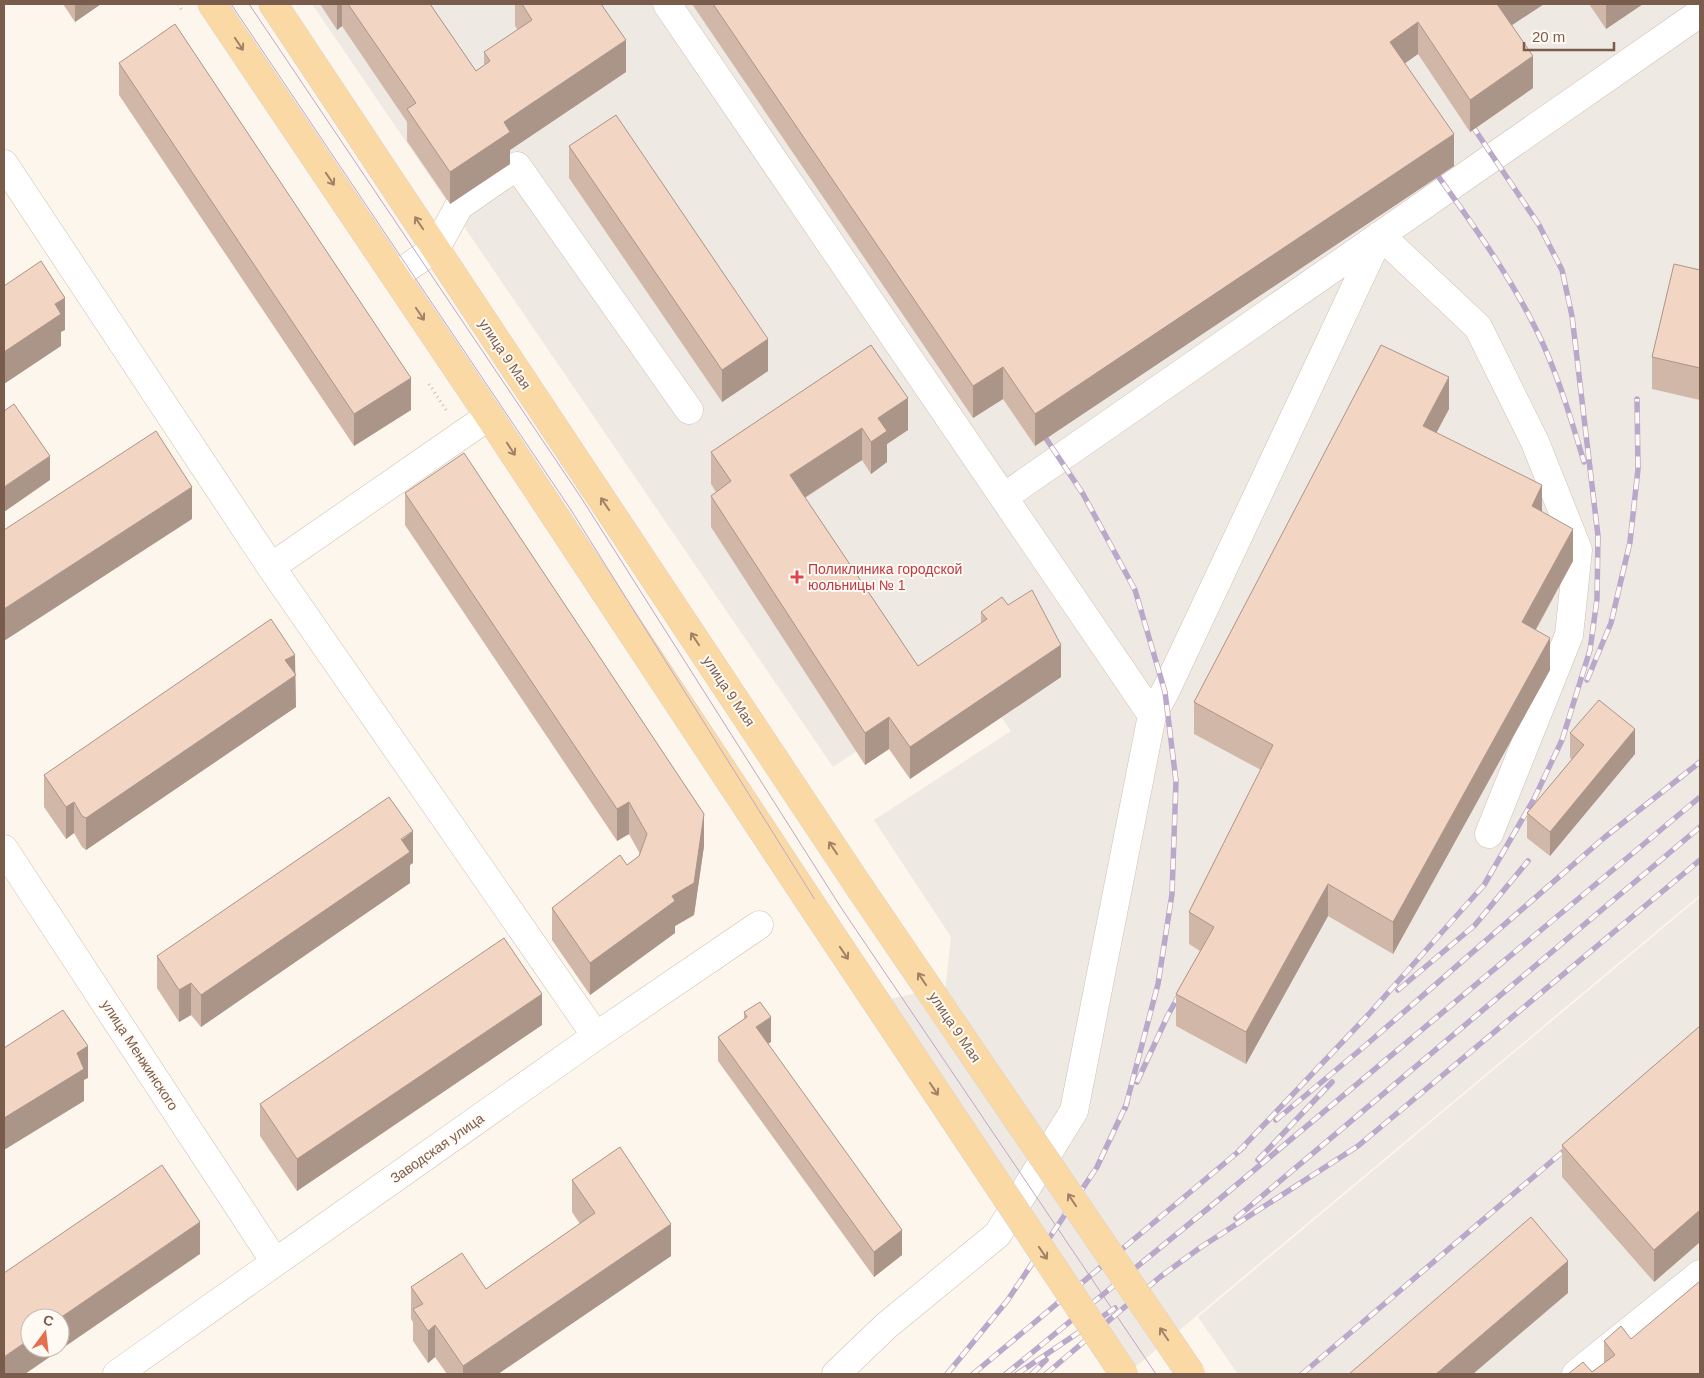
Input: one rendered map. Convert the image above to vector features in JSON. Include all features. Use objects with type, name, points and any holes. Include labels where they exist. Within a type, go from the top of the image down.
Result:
[{"type":"main road","points":[[212,4],[489,416],[1124,1374]]},
{"type":"main road","name":"улица 9 Мая","points":[[273,4],[860,888],[1191,1374]]},
{"type":"street","points":[[667,4],[1152,715]]},
{"type":"street","points":[[1004,497],[1700,13]]},
{"type":"street","points":[[4,164],[271,567],[596,1036]]},
{"type":"street","points":[[395,276],[436,248],[459,206],[517,166],[689,410]]},
{"type":"street","points":[[836,1374],[886,1326],[998,1234],[1074,1111],[1152,715],[1170,683],[1380,235]]},
{"type":"street","points":[[1380,235],[1478,327],[1535,442],[1578,550],[1569,635],[1489,834]]},
{"type":"street","points":[[271,567],[489,416]]},
{"type":"street","name":"улица Менжинского","points":[[4,848],[275,1262]]},
{"type":"street","name":"Заводская улица","points":[[117,1374],[596,1036],[759,925]]},
{"type":"street","points":[[1576,1374],[1700,1274]]},
{"type":"shaded area","points":[[312,4],[1700,4],[1700,895],[1127,1374],[889,999],[922,992],[944,1001],[951,937],[874,820],[1011,731],[971,675],[833,767]]},
{"type":"shaded area","points":[[1700,897],[1700,1374],[1238,1374],[1198,1317]]},
{"type":"building","points":[[348,4],[430,4],[476,71],[490,61],[484,52],[532,20],[522,4],[601,4],[626,40],[504,122],[510,132],[450,172],[407,109],[416,103]]},
{"type":"building","points":[[713,4],[1497,4],[1533,56],[1470,100],[1418,22],[1390,42],[1454,134],[1035,414],[1003,367],[973,386]]},
{"type":"building","points":[[175,24],[411,378],[354,414],[119,63]]},
{"type":"building","points":[[616,115],[768,339],[722,370],[569,146]]},
{"type":"building","points":[[41,261],[65,298],[55,304],[61,314],[4,352],[4,286]]},
{"type":"building","points":[[1674,264],[1700,270],[1700,368],[1652,357]]},
{"type":"building","points":[[871,345],[908,398],[878,418],[887,431],[871,442],[862,428],[790,475],[918,666],[987,619],[981,612],[1002,597],[1008,605],[1032,590],[1061,645],[910,747],[889,717],[865,733],[711,496],[731,481],[711,452]]},
{"type":"building","points":[[1381,345],[1449,377],[1423,426],[1542,485],[1532,506],[1573,529],[1522,622],[1550,638],[1393,922],[1328,884],[1246,1032],[1176,994],[1214,927],[1189,912],[1273,745],[1194,702]]},
{"type":"building","points":[[14,404],[50,456],[4,487],[4,411]]},
{"type":"building","points":[[156,431],[192,487],[4,609],[4,530]]},
{"type":"building","points":[[464,453],[704,814],[694,883],[672,896],[675,901],[590,963],[552,908],[620,855],[627,865],[639,856],[647,834],[629,802],[617,809],[405,493]]},
{"type":"building","points":[[271,619],[295,655],[285,660],[296,675],[86,818],[82,816],[74,802],[66,807],[44,775]]},
{"type":"building","points":[[1599,700],[1635,729],[1550,832],[1527,813],[1584,745],[1570,733]]},
{"type":"building","points":[[389,797],[413,831],[401,839],[410,852],[201,995],[191,983],[179,990],[157,956]]},
{"type":"building","points":[[504,938],[542,994],[297,1159],[260,1104]]},
{"type":"building","points":[[760,1002],[771,1017],[756,1027],[902,1230],[874,1252],[718,1037],[747,1017],[744,1012]]},
{"type":"building","points":[[63,1010],[88,1046],[77,1053],[84,1069],[4,1118],[4,1048]]},
{"type":"building","points":[[1700,1026],[1700,1210],[1654,1250],[1562,1145]]},
{"type":"building","points":[[620,1147],[671,1224],[463,1366],[435,1325],[428,1331],[413,1309],[423,1304],[411,1287],[462,1253],[486,1289],[595,1213],[572,1180]]},
{"type":"building","points":[[162,1165],[200,1222],[70,1311],[70,1308],[20,1308],[20,1346],[4,1357],[4,1273]]},
{"type":"building","points":[[1531,1217],[1568,1261],[1436,1374],[1349,1374]]},
{"type":"building","points":[[1700,1281],[1700,1374],[1568,1374],[1583,1362],[1592,1372],[1615,1355],[1604,1341],[1621,1326],[1631,1339]]},
{"type":"tram line","points":[[231,4],[571,510],[827,919],[1136,1374]]},
{"type":"tram line","points":[[249,4],[582,499],[840,906],[1156,1374]]},
{"type":"railway","points":[[1238,1152],[1369,1014],[1484,885],[1534,799],[1562,740],[1590,650],[1597,599],[1598,536],[1572,316],[1562,270],[1539,225],[1467,118]]},
{"type":"railway","points":[[1430,165],[1491,252],[1532,320],[1555,373],[1584,462]]},
{"type":"railway","points":[[1587,680],[1611,623],[1630,542],[1638,469],[1637,399]]},
{"type":"railway","points":[[1039,428],[1083,494],[1135,590],[1165,692],[1176,781],[1172,894],[1158,984],[1125,1109]]},
{"type":"railway","points":[[1276,1120],[1366,1045],[1605,837],[1700,762]]},
{"type":"railway","points":[[1006,1374],[1222,1197],[1700,797]]},
{"type":"railway","points":[[1236,1218],[1700,827]]},
{"type":"railway","points":[[1046,1374],[1160,1277],[1201,1247],[1358,1146],[1700,860]]},
{"type":"railway","points":[[1398,990],[1475,925],[1528,861]]},
{"type":"railway","points":[[1137,1082],[1168,1015],[1182,990]]},
{"type":"railway","points":[[1258,1160],[1332,1082]]},
{"type":"railway","points":[[947,1374],[1007,1301],[1097,1167],[1127,1103]]},
{"type":"railway","points":[[1302,1374],[1572,1144]]},
{"type":"railway","points":[[973,1374],[1244,1147]]},
{"type":"railway","points":[[1017,1374],[1115,1308]]},
{"type":"railway","points":[[1032,1374],[1046,1360]]},
{"type":"place","name":"Поликлиника городской юольницы № 1","points":[[797,577]]}]
